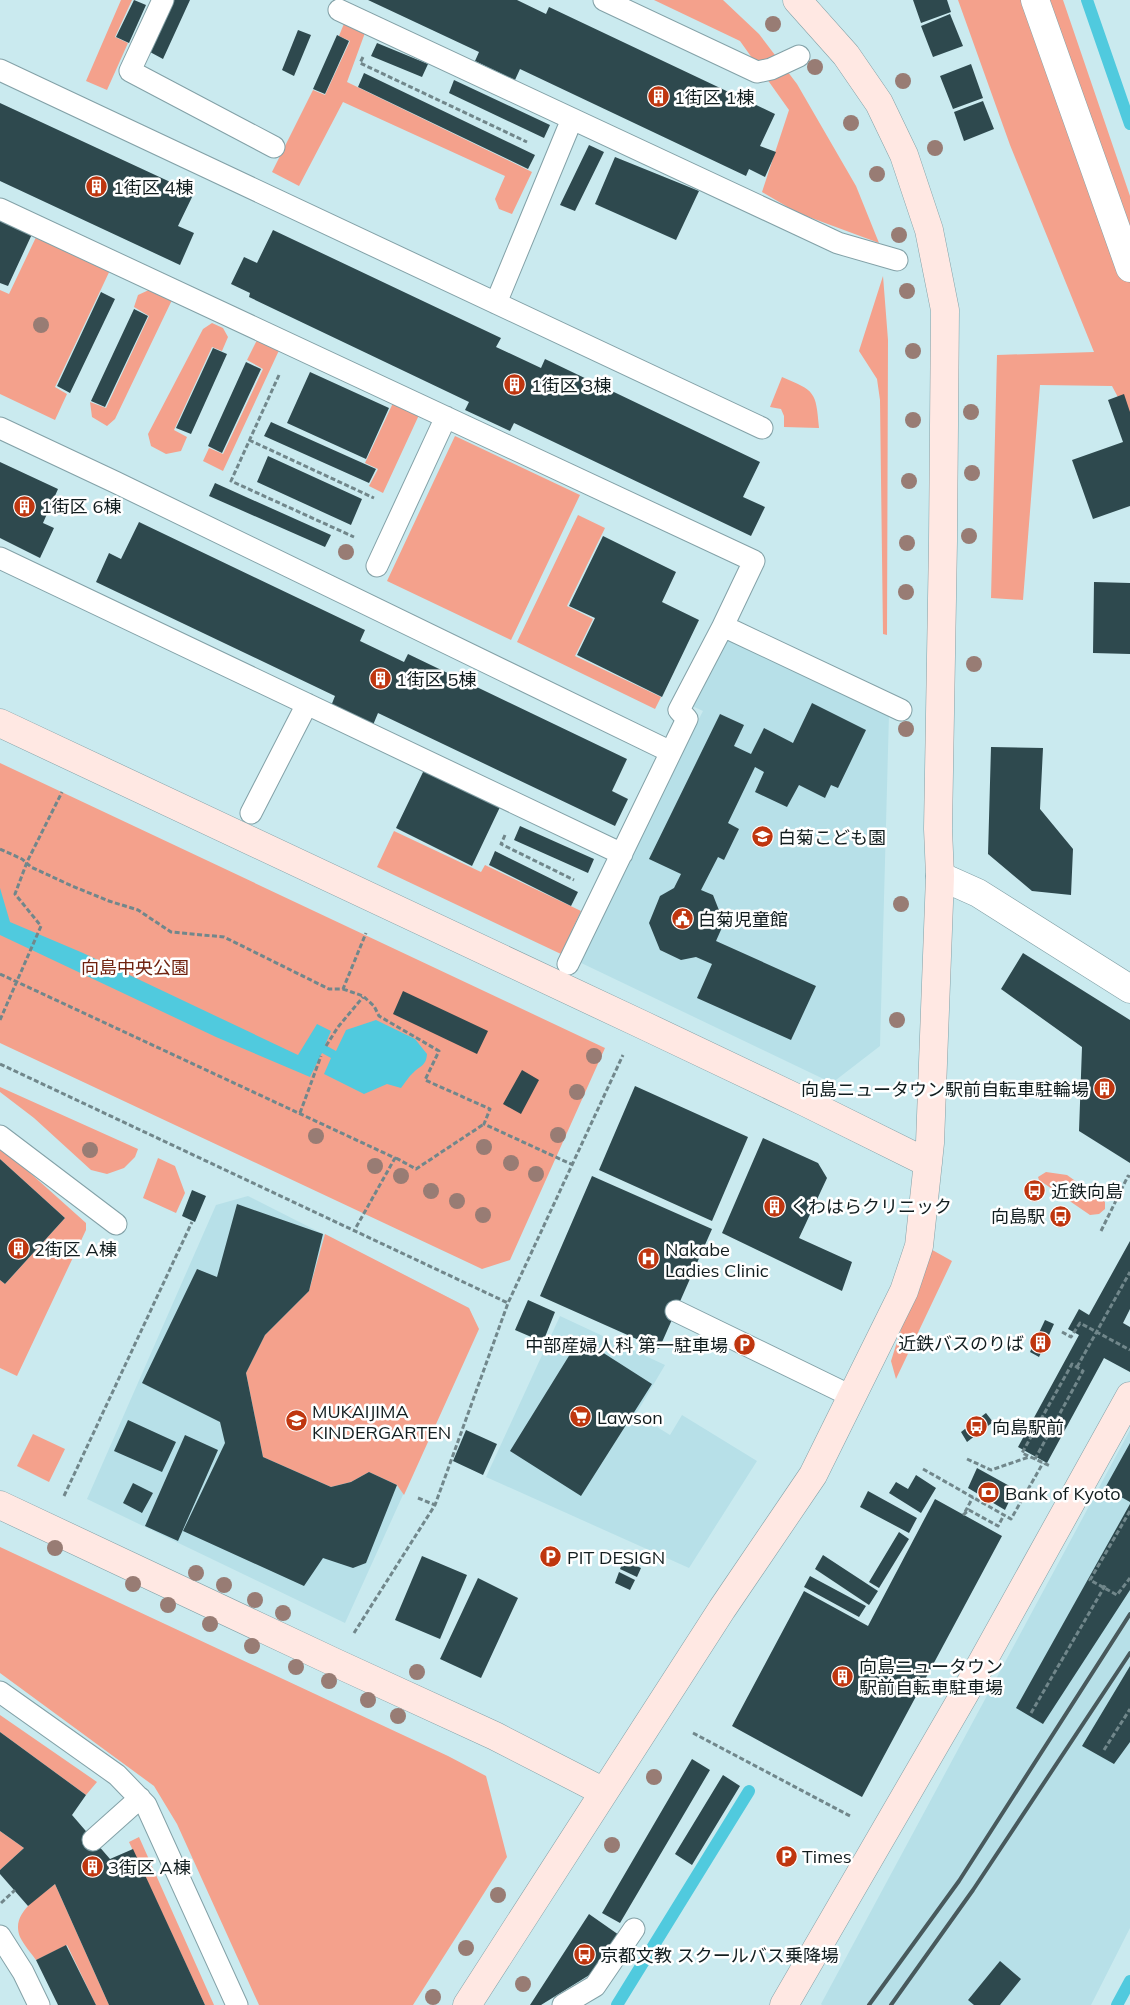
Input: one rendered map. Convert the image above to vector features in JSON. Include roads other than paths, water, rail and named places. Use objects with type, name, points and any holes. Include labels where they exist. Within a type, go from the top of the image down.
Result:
[{"type":"street","points":[[467,2005],[722,1609],[813,1475],[904,1291],[918,1246],[928,1163],[940,876],[938,829],[945,310],[928,230],[904,155],[878,103],[846,55],[797,0]]},
{"type":"street","points":[[1036,0],[1130,268]]},
{"type":"street","points":[[0,723],[815,1106],[928,1163]]},
{"type":"street","points":[[940,876],[978,893],[1130,989]]},
{"type":"street","points":[[784,2005],[965,1693],[1130,1396]]},
{"type":"street","points":[[0,1504],[47,1528],[495,1736],[604,1792]]},
{"type":"lane","points":[[163,0],[130,71],[274,147]]},
{"type":"lane","points":[[604,0],[757,72],[771,69],[798,56]]},
{"type":"lane","points":[[339,10],[838,243],[897,260]]},
{"type":"lane","points":[[0,70],[762,428]]},
{"type":"lane","points":[[496,302],[572,119]]},
{"type":"lane","points":[[0,209],[754,561],[723,626],[679,710],[688,718],[568,964]]},
{"type":"lane","points":[[380,558],[446,417]]},
{"type":"lane","points":[[0,428],[124,486],[671,752]]},
{"type":"lane","points":[[0,558],[622,854]]},
{"type":"lane","points":[[723,626],[901,710]]},
{"type":"lane","points":[[251,813],[307,704]]},
{"type":"lane","points":[[0,1136],[116,1224]]},
{"type":"lane","points":[[676,1311],[852,1397]]},
{"type":"lane","points":[[0,1692],[117,1775],[140,1798],[149,1813],[237,2005]]},
{"type":"lane","points":[[93,1840],[140,1798]]},
{"type":"lane","points":[[563,2005],[595,1986],[634,1929]]},
{"type":"lane","points":[[0,1936],[23,1972],[39,2005]]},
{"type":"water","points":[[0,888],[10,922],[83,953],[298,1055],[317,1024],[331,1031],[325,1045],[336,1051],[346,1030],[376,1020],[415,1039],[427,1054],[426,1061],[410,1075],[401,1088],[387,1084],[364,1094],[324,1074],[331,1058],[322,1053],[310,1077],[216,1037],[0,935]]},
{"type":"waterway","points":[[1087,0],[1130,124]]},
{"type":"waterway","points":[[617,2005],[749,1791]]},
{"type":"waterway","points":[[1117,2005],[1130,1981]]},
{"type":"railway","points":[[869,2005],[959,1881],[1130,1614]]},
{"type":"railway","points":[[891,2005],[973,1890],[1130,1653]]},
{"type":"place","name":"1街区 1棟","points":[[658,97]]},
{"type":"place","name":"1街区 4棟","points":[[97,187]]},
{"type":"place","name":"1街区 3棟","points":[[515,385]]},
{"type":"place","name":"1街区 6棟","points":[[25,506]]},
{"type":"place","name":"1街区 5棟","points":[[380,679]]},
{"type":"place","name":"白菊こども園","points":[[762,837]]},
{"type":"place","name":"白菊児童館","points":[[682,919]]},
{"type":"place","name":"向島ニュータウン駅前自転車駐輪場","points":[[1105,1089]]},
{"type":"place","name":"近鉄向島","points":[[1035,1191]]},
{"type":"place","name":"くわはらクリニック","points":[[774,1206]]},
{"type":"place","name":"向島駅","points":[[1061,1216]]},
{"type":"place","name":"2街区 A棟","points":[[18,1249]]},
{"type":"place","name":"Nakabe Ladies Clinic","points":[[649,1259]]},
{"type":"place","name":"近鉄バスのりば","points":[[1040,1343]]},
{"type":"place","name":"中部産婦人科 第一駐車場","points":[[744,1345]]},
{"type":"place","name":"Lawson","points":[[581,1417]]},
{"type":"place","name":"MUKAIJIMA KINDERGARTEN","points":[[296,1421]]},
{"type":"place","name":"向島駅前","points":[[976,1427]]},
{"type":"place","name":"Bank of Kyoto","points":[[989,1493]]},
{"type":"place","name":"PIT DESIGN","points":[[551,1557]]},
{"type":"place","name":"向島ニュータウン 駅前自転車駐車場","points":[[843,1676]]},
{"type":"place","name":"Times","points":[[786,1856]]},
{"type":"place","name":"3街区 A棟","points":[[92,1867]]},
{"type":"place","name":"京都文教 スクールバス乗降場","points":[[584,1955]]},
{"type":"park label","name":"向島中央公園","points":[[135,967]]}]
